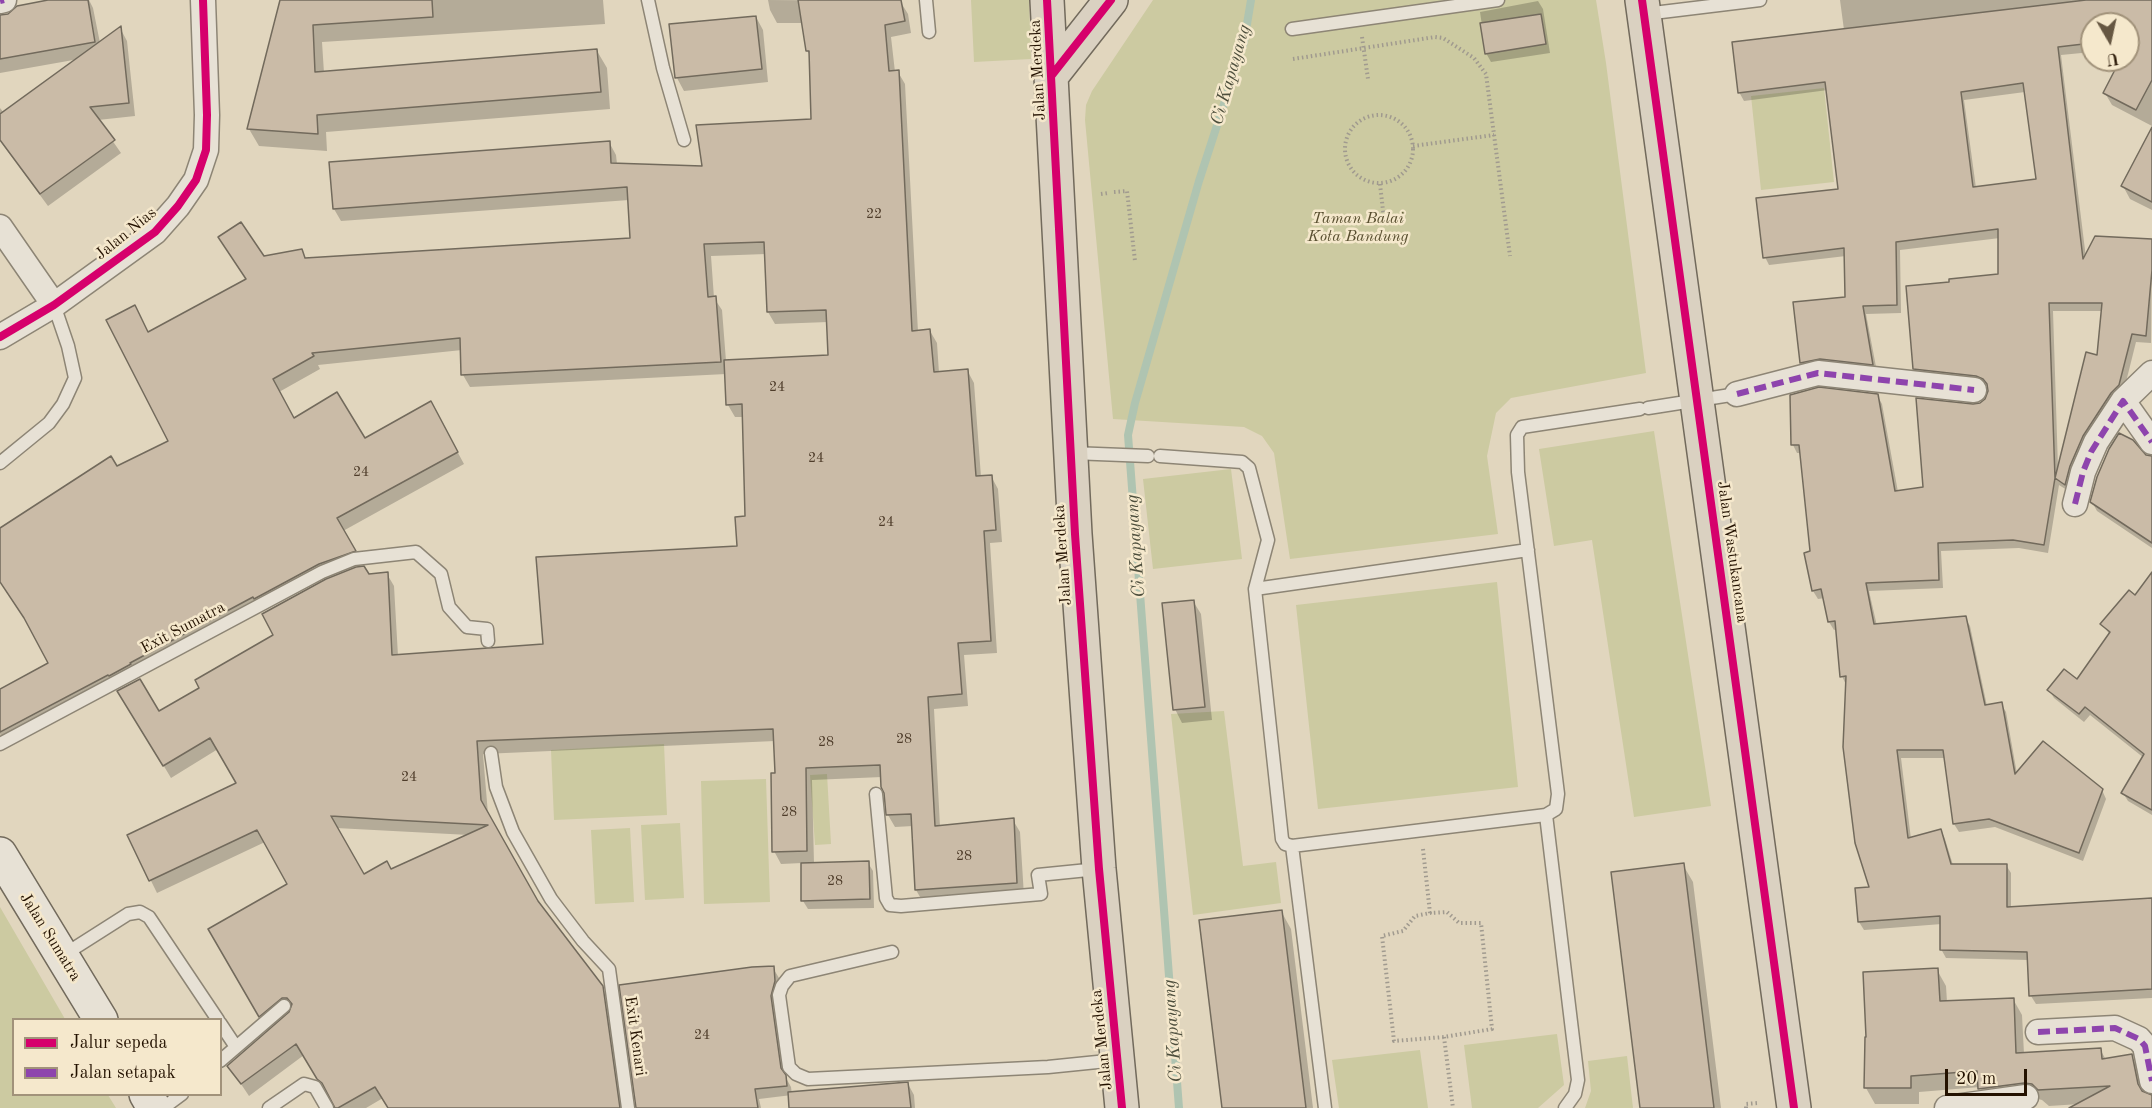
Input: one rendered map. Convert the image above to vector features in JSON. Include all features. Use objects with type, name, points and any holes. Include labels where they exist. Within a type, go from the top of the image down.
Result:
[{"type":"main road","name":"Jalan Merdeka","points":[[1047,0],[1070,453],[1099,869],[1122,1108]]},
{"type":"main road","points":[[1052,75],[1111,0]]},
{"type":"main road","name":"Jalan Wastukancana","points":[[1643,7],[1794,1108]]},
{"type":"street","name":"Jalan Nias","points":[[0,337],[54,305],[155,232],[178,206],[196,180],[206,150],[207,115],[202,0]]},
{"type":"street","points":[[0,228],[54,305]]},
{"type":"street","points":[[2075,504],[2091,452],[2123,401],[2152,373]]},
{"type":"street","points":[[1737,394],[1818,374],[1974,390]]},
{"type":"street","points":[[2123,401],[2152,442]]},
{"type":"street","name":"Jalan Sumatra","points":[[0,854],[99,1018]]},
{"type":"street","points":[[2038,1032],[2115,1028],[2139,1039],[2145,1046],[2152,1081]]},
{"type":"street","points":[[1947,1108],[2025,1097]]},
{"type":"lane","points":[[648,0],[663,68],[684,140]]},
{"type":"lane","points":[[926,0],[929,32]]},
{"type":"lane","points":[[1292,29],[1498,0]]},
{"type":"lane","points":[[1643,7],[1760,0]]},
{"type":"lane","points":[[0,462],[49,423],[63,404],[75,378],[68,346],[54,305]]},
{"type":"lane","points":[[1070,453],[1242,462],[1249,468],[1268,540],[1255,589],[1282,839],[1285,844],[1292,846],[1546,815],[1556,809],[1558,794],[1517,461],[1517,435],[1522,427],[1737,394]]},
{"type":"lane","points":[[1255,589],[1528,550]]},
{"type":"lane","name":"Exit Sumatra","points":[[0,744],[322,572],[354,559],[416,552],[441,574],[449,607],[467,627],[487,629],[488,641]]},
{"type":"lane","name":"Exit Kenari","points":[[491,753],[496,787],[513,832],[551,899],[583,941],[609,969],[628,1108]]},
{"type":"lane","points":[[876,794],[886,898],[890,904],[901,906],[1041,894],[1038,875],[1099,869]]},
{"type":"lane","points":[[1546,815],[1578,1080],[1575,1094],[1565,1108]]},
{"type":"lane","points":[[1292,846],[1325,1108]]},
{"type":"lane","points":[[62,956],[128,914],[140,912],[149,917],[217,1018]]},
{"type":"lane","points":[[892,952],[790,976],[782,986],[779,995],[789,1067],[796,1074],[808,1079],[1048,1067],[1118,1060]]},
{"type":"lane","points":[[222,1059],[284,1006]]},
{"type":"lane","points":[[222,1026],[236,1047]]},
{"type":"lane","points":[[269,1108],[304,1084],[315,1087],[327,1108]]},
{"type":"lane","points":[[163,1108],[181,1096]]},
{"type":"path","points":[[1293,59],[1439,37],[1474,58],[1486,74],[1510,256]]},
{"type":"path","points":[[1364,47],[1368,79]]},
{"type":"path","points":[[1374,116],[1392,118],[1407,129],[1413,146],[1413,156],[1405,172],[1397,178],[1380,184],[1362,179],[1349,166],[1345,148],[1350,130],[1365,118],[1374,116]]},
{"type":"path","points":[[1413,146],[1494,135]]},
{"type":"path","points":[[1380,184],[1384,219]]},
{"type":"path","points":[[1114,192],[1127,191],[1135,261]]},
{"type":"path","points":[[1101,194],[1108,193]]},
{"type":"path","points":[[1421,830],[1431,913]]},
{"type":"path","points":[[1447,912],[1459,923],[1481,922],[1492,1029],[1444,1037],[1394,1041],[1382,936],[1403,931],[1415,916],[1431,913],[1447,912]]},
{"type":"path","points":[[1444,1037],[1453,1108]]},
{"type":"path","points":[[1746,1108],[1746,1104],[1758,1103]]},
{"type":"green space","points":[[971,0],[1029,0],[1031,59],[974,62]]},
{"type":"green space","name":"Taman Balai Kota Bandung","points":[[1153,0],[1596,0],[1646,373],[1511,398],[1496,413],[1487,456],[1498,534],[1290,559],[1274,453],[1262,436],[1244,427],[1113,419],[1085,120],[1086,105],[1092,91]]},
{"type":"green space","points":[[1824,88],[1834,182],[1761,190],[1751,96]]},
{"type":"green space","points":[[1654,431],[1711,806],[1634,817],[1592,540],[1554,546],[1539,449]]},
{"type":"green space","points":[[1231,469],[1242,559],[1153,569],[1143,479]]},
{"type":"green space","points":[[1497,582],[1518,787],[1318,809],[1296,605]]},
{"type":"green space","points":[[1224,711],[1243,866],[1276,862],[1281,903],[1193,915],[1171,714]]},
{"type":"green space","points":[[664,744],[667,815],[554,820],[551,750]]},
{"type":"green space","points":[[827,774],[831,844],[815,845],[810,775]]},
{"type":"green space","points":[[766,779],[770,902],[704,904],[701,781]]},
{"type":"green space","points":[[680,823],[684,898],[645,900],[641,825]]},
{"type":"green space","points":[[630,828],[634,902],[595,904],[591,830]]},
{"type":"green space","points":[[0,907],[64,1018],[12,1018],[12,1096],[109,1096],[116,1108],[0,1108]]},
{"type":"green space","points":[[1557,1034],[1564,1085],[1538,1108],[1472,1108],[1464,1045]]},
{"type":"green space","points":[[1420,1050],[1428,1108],[1339,1108],[1332,1060]]},
{"type":"green space","points":[[1627,1056],[1633,1108],[1585,1108],[1591,1091],[1588,1061]]},
{"type":"building","points":[[48,0],[88,0],[95,42],[0,59],[0,15],[8,14],[17,6]]},
{"type":"building","points":[[280,0],[432,0],[433,17],[313,25],[315,72],[597,49],[601,92],[317,115],[318,134],[247,129]]},
{"type":"building","points":[[798,0],[901,0],[905,21],[885,25],[889,71],[899,70],[912,331],[930,329],[934,372],[968,369],[976,476],[992,475],[996,530],[984,531],[991,641],[958,643],[962,694],[928,697],[935,826],[1014,818],[1017,883],[915,890],[911,814],[886,815],[880,765],[806,768],[807,851],[772,852],[771,773],[775,773],[773,729],[477,741],[481,800],[538,901],[603,986],[620,1108],[388,1108],[375,1087],[335,1108],[322,1083],[317,1079],[296,1044],[241,1084],[227,1066],[289,1012],[292,1004],[287,998],[282,998],[259,1017],[208,929],[287,884],[257,830],[149,881],[127,835],[236,783],[210,738],[163,766],[117,691],[140,679],[159,711],[199,688],[195,680],[273,635],[262,614],[326,579],[356,567],[364,566],[369,574],[388,572],[392,655],[543,644],[536,557],[737,546],[735,517],[745,516],[742,404],[726,405],[724,360],[828,355],[826,310],[767,312],[764,242],[704,244],[708,297],[716,296],[721,362],[461,375],[460,338],[312,353],[314,356],[273,379],[294,418],[337,392],[365,438],[431,401],[458,452],[337,518],[356,551],[319,564],[254,599],[253,597],[109,676],[0,732],[0,689],[48,663],[24,618],[0,582],[0,528],[111,456],[117,466],[168,441],[106,320],[135,305],[148,332],[246,279],[218,237],[241,222],[264,256],[302,249],[305,258],[630,238],[627,187],[333,209],[329,162],[610,141],[611,163],[702,166],[696,125],[811,119],[809,51],[806,51]],"holes":[[[331,816],[488,825],[391,869],[387,861],[364,874]]]},
{"type":"building","points":[[2086,0],[2152,0],[2152,80],[2136,110],[2103,93],[2114,72],[2140,72],[2140,12],[2080,12],[2080,44],[2058,47],[2083,259],[2095,236],[2152,239],[2152,270],[2146,336],[2132,334],[2119,385],[2111,393],[2083,436],[2070,466],[2065,485],[2055,478],[2044,545],[2013,540],[1938,543],[1939,580],[1866,583],[1874,624],[1966,616],[1985,705],[2002,702],[2015,774],[2043,741],[2103,789],[2079,853],[1989,819],[1953,824],[1943,750],[1897,750],[1908,838],[1941,829],[1951,864],[2007,864],[2007,907],[2152,898],[2152,989],[2029,996],[2027,952],[1940,950],[1940,916],[1858,922],[1855,888],[1869,887],[1855,843],[1843,747],[1846,676],[1840,677],[1835,621],[1828,622],[1821,589],[1812,591],[1804,553],[1810,551],[1799,445],[1791,445],[1790,395],[1819,387],[1878,394],[1895,491],[1923,487],[1916,398],[1973,404],[1985,399],[1988,391],[1983,379],[1976,376],[1913,369],[1906,286],[1998,274],[1998,229],[1896,242],[1897,305],[1863,306],[1873,365],[1820,359],[1800,363],[1793,302],[1845,297],[1844,248],[1763,258],[1756,198],[1838,189],[1825,82],[1738,93],[1732,42]],"holes":[[[2023,83],[2036,179],[1973,187],[1961,92]],[[2049,303],[2102,303],[2097,355],[2086,352],[2055,478]]]},
{"type":"building","points":[[1541,14],[1546,44],[1485,54],[1480,23]]},
{"type":"building","points":[[756,16],[762,69],[675,78],[669,24]]},
{"type":"building","points":[[121,26],[129,103],[90,107],[115,140],[40,194],[0,140],[0,114]]},
{"type":"building","points":[[2152,127],[2152,202],[2121,186]]},
{"type":"building","points":[[2119,433],[2133,440],[2146,455],[2152,456],[2152,543],[2090,502],[2097,477]]},
{"type":"building","points":[[2152,572],[2152,810],[2121,793],[2144,754],[2085,707],[2079,714],[2047,690],[2064,669],[2077,679],[2110,632],[2100,624],[2129,590],[2135,595]]},
{"type":"building","points":[[1194,600],[1205,707],[1173,710],[1162,603]]},
{"type":"building","points":[[869,861],[870,899],[801,901],[801,863]]},
{"type":"building","points":[[1684,863],[1714,1108],[1640,1108],[1611,872]]},
{"type":"building","points":[[1282,910],[1306,1108],[1222,1108],[1199,920]]},
{"type":"building","points":[[774,966],[775,981],[771,996],[781,1068],[786,1075],[787,1086],[755,1089],[758,1108],[636,1108],[619,985]]},
{"type":"building","points":[[1938,968],[1940,1001],[2014,998],[2016,1053],[2101,1048],[2102,1059],[2132,1054],[2138,1084],[2142,1091],[2152,1095],[2152,1108],[2069,1108],[2110,1086],[2038,1090],[2032,1084],[2024,1083],[1978,1089],[1977,1071],[1911,1076],[1911,1088],[1864,1088],[1866,1037],[1863,972]]},
{"type":"building","points":[[908,1082],[911,1108],[789,1108],[788,1092]]},
{"type":"waterway","name":"Ci Kapayang","points":[[1179,1108],[1128,435],[1135,403],[1199,181],[1244,42],[1251,0]]},
{"type":"marked path","points":[[0,1],[4,0]]},
{"type":"marked path","points":[[1737,394],[1818,373],[1974,390]]},
{"type":"marked path","points":[[2075,504],[2091,452],[2123,401],[2152,442]]},
{"type":"marked path","points":[[2038,1032],[2115,1028],[2139,1039],[2145,1046],[2152,1081]]},
{"type":"cycle path","points":[[0,337],[54,305],[155,232],[178,206],[196,180],[206,150],[203,0]]},
{"type":"cycle path","points":[[1047,0],[1075,534],[1099,869],[1122,1108]]},
{"type":"cycle path","points":[[1052,75],[1111,0]]},
{"type":"cycle path","points":[[1642,0],[1794,1108]]}]
